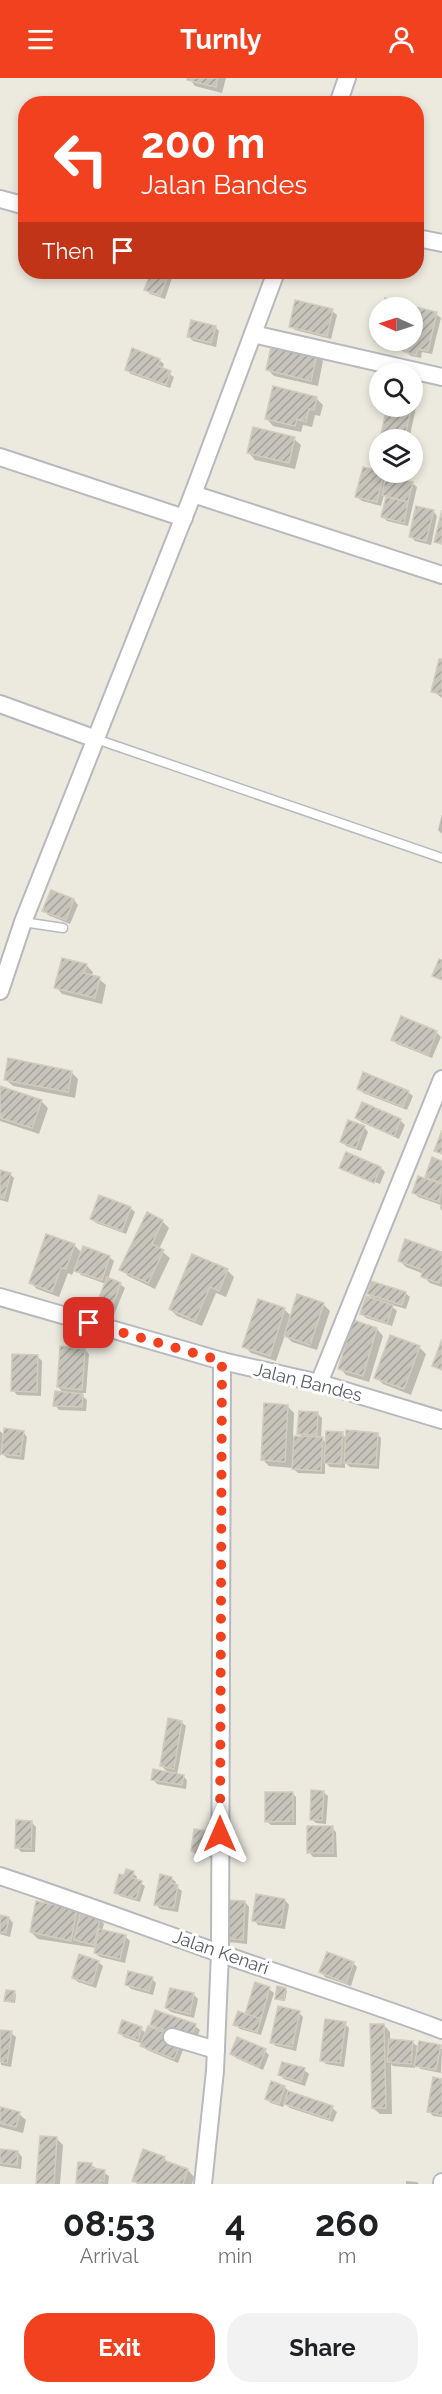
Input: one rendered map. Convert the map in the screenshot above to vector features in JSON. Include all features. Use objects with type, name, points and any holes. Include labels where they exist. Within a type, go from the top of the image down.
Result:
[{"type":"street","points":[[341,96],[347,78]]},
{"type":"street","points":[[0,200],[18,204]]},
{"type":"street","points":[[424,239],[442,243]]},
{"type":"street","points":[[0,991],[3,971],[184,518],[273,279]]},
{"type":"street","points":[[253,334],[442,377]]},
{"type":"street","points":[[0,457],[184,518]]},
{"type":"street","points":[[193,494],[442,575]]},
{"type":"street","points":[[0,704],[96,739]]},
{"type":"street","points":[[319,1383],[442,1079]]},
{"type":"street","name":"Jalan Bandes","points":[[0,1297],[222,1361],[319,1383],[442,1420]]},
{"type":"street","points":[[203,2184],[216,2050],[220,1953],[222,1361]]},
{"type":"street","name":"Jalan Kenari","points":[[0,1876],[359,1999],[442,2030]]},
{"type":"street","points":[[172,2037],[216,2050]]},
{"type":"lane","points":[[96,739],[442,858]]},
{"type":"lane","points":[[23,922],[63,928]]},
{"type":"building","points":[[187,78],[218,78],[216,87],[187,80]]},
{"type":"building","points":[[148,279],[166,279],[160,296],[144,290]]},
{"type":"building","points":[[295,300],[333,309],[327,336],[289,327]]},
{"type":"building","points":[[423,309],[437,312],[428,351],[423,350]]},
{"type":"building","points":[[191,320],[216,326],[211,343],[187,337]]},
{"type":"building","points":[[272,342],[317,353],[311,381],[266,370]]},
{"type":"building","points":[[132,348],[160,359],[158,366],[171,371],[166,385],[125,370]]},
{"type":"building","points":[[405,351],[417,351],[416,355]]},
{"type":"building","points":[[273,386],[317,397],[314,410],[309,409],[306,422],[297,419],[295,426],[265,419]]},
{"type":"building","points":[[385,417],[409,417],[407,429],[382,429]]},
{"type":"building","points":[[253,427],[295,437],[289,463],[247,453]]},
{"type":"building","points":[[363,467],[369,468],[369,483],[381,483],[377,502],[355,497]]},
{"type":"building","points":[[384,483],[413,483],[408,502],[382,495]]},
{"type":"building","points":[[386,497],[408,502],[404,523],[381,517]]},
{"type":"building","points":[[416,506],[434,510],[426,541],[409,537]]},
{"type":"building","points":[[442,510],[442,544],[434,542]]},
{"type":"building","points":[[439,659],[442,659],[442,694],[431,692]]},
{"type":"building","points":[[51,890],[74,899],[66,920],[42,911]]},
{"type":"building","points":[[62,958],[87,964],[84,973],[100,977],[95,998],[54,988]]},
{"type":"building","points":[[439,959],[442,960],[442,980],[432,976]]},
{"type":"building","points":[[401,1016],[437,1031],[428,1055],[391,1040]]},
{"type":"building","points":[[8,1058],[72,1071],[68,1092],[4,1080]]},
{"type":"building","points":[[363,1072],[409,1091],[403,1107],[357,1089]]},
{"type":"building","points":[[0,1086],[42,1100],[32,1128],[0,1118]]},
{"type":"building","points":[[362,1102],[401,1119],[394,1136],[355,1118]]},
{"type":"building","points":[[348,1120],[365,1126],[356,1148],[340,1142]]},
{"type":"building","points":[[442,1130],[442,1154],[434,1151]]},
{"type":"building","points":[[346,1152],[381,1167],[374,1183],[339,1168]]},
{"type":"building","points":[[432,1157],[442,1161],[442,1183],[425,1177]]},
{"type":"building","points":[[0,1170],[11,1173],[4,1198],[0,1197]]},
{"type":"building","points":[[418,1176],[442,1184],[439,1202],[412,1193]]},
{"type":"building","points":[[99,1195],[131,1207],[122,1231],[90,1219]]},
{"type":"building","points":[[147,1212],[163,1220],[152,1244],[164,1250],[148,1283],[119,1270]]},
{"type":"building","points":[[46,1234],[75,1244],[66,1269],[61,1268],[52,1292],[29,1283]]},
{"type":"building","points":[[405,1239],[442,1252],[442,1275],[439,1283],[421,1277],[423,1270],[398,1261]]},
{"type":"building","points":[[83,1246],[110,1256],[102,1280],[74,1271]]},
{"type":"building","points":[[192,1254],[228,1269],[219,1291],[210,1287],[195,1321],[169,1309]]},
{"type":"building","points":[[107,1277],[121,1283],[107,1319],[93,1313]]},
{"type":"building","points":[[371,1281],[406,1292],[402,1305],[367,1294]]},
{"type":"building","points":[[297,1294],[324,1303],[310,1345],[284,1336]]},
{"type":"building","points":[[366,1296],[393,1305],[387,1323],[360,1314]]},
{"type":"building","points":[[258,1299],[285,1308],[270,1356],[242,1347]]},
{"type":"building","points":[[353,1320],[377,1328],[363,1376],[338,1369]]},
{"type":"building","points":[[390,1335],[420,1346],[404,1389],[374,1378]]},
{"type":"building","points":[[442,1339],[442,1370],[432,1366]]},
{"type":"building","points":[[60,1346],[85,1349],[82,1390],[57,1387]]},
{"type":"building","points":[[12,1354],[38,1355],[37,1392],[11,1391]]},
{"type":"building","points":[[55,1391],[83,1394],[82,1407],[53,1406]]},
{"type":"building","points":[[264,1403],[288,1405],[285,1462],[261,1460]]},
{"type":"building","points":[[299,1411],[318,1412],[317,1435],[297,1434]]},
{"type":"building","points":[[4,1428],[24,1431],[20,1456],[1,1454]]},
{"type":"building","points":[[346,1430],[378,1433],[376,1465],[344,1463]]},
{"type":"building","points":[[326,1431],[343,1432],[341,1464],[324,1463]]},
{"type":"building","points":[[294,1436],[323,1437],[321,1471],[292,1469]]},
{"type":"building","points":[[168,1718],[182,1721],[174,1769],[160,1766]]},
{"type":"building","points":[[153,1769],[184,1775],[182,1785],[151,1780]]},
{"type":"building","points":[[311,1790],[324,1791],[322,1820],[310,1820]]},
{"type":"building","points":[[265,1792],[293,1792],[293,1821],[265,1822]]},
{"type":"building","points":[[16,1820],[32,1821],[31,1849],[15,1848]]},
{"type":"building","points":[[307,1826],[333,1826],[333,1853],[307,1853]]},
{"type":"building","points":[[194,1829],[214,1832],[210,1855],[191,1851]]},
{"type":"building","points":[[126,1869],[134,1871],[132,1878],[142,1881],[136,1899],[114,1893],[119,1874],[124,1875]]},
{"type":"building","points":[[160,1874],[172,1877],[171,1883],[178,1885],[174,1908],[154,1905]]},
{"type":"building","points":[[256,1894],[285,1899],[281,1925],[252,1921]]},
{"type":"building","points":[[226,1900],[245,1901],[243,1940],[223,1938]]},
{"type":"building","points":[[36,1901],[77,1909],[71,1941],[30,1932]]},
{"type":"building","points":[[80,1914],[100,1919],[94,1945],[74,1940]]},
{"type":"building","points":[[0,1915],[9,1917],[6,1933],[0,1932]]},
{"type":"building","points":[[99,1929],[126,1935],[120,1959],[94,1953]]},
{"type":"building","points":[[327,1952],[354,1962],[346,1983],[319,1972]]},
{"type":"building","points":[[79,1954],[99,1961],[92,1984],[72,1978]]},
{"type":"building","points":[[128,1971],[153,1977],[149,1991],[125,1985]]},
{"type":"building","points":[[255,1982],[270,1987],[261,2019],[245,2014]]},
{"type":"building","points":[[277,1986],[286,1988],[284,2000],[275,1999]]},
{"type":"building","points":[[170,1988],[194,1993],[190,2014],[165,2008]]},
{"type":"building","points":[[6,1990],[15,1991],[13,2002],[4,2001]]},
{"type":"building","points":[[278,2006],[300,2011],[292,2047],[270,2043]]},
{"type":"building","points":[[155,2010],[196,2024],[191,2039],[150,2025]]},
{"type":"building","points":[[238,2011],[261,2019],[257,2032],[233,2025]]},
{"type":"building","points":[[325,2019],[346,2022],[340,2063],[320,2061]]},
{"type":"building","points":[[122,2020],[142,2027],[138,2040],[118,2033]]},
{"type":"building","points":[[370,2024],[384,2024],[386,2108],[372,2108]]},
{"type":"building","points":[[148,2026],[166,2033],[164,2038],[180,2045],[174,2059],[140,2046]]},
{"type":"building","points":[[0,2030],[12,2031],[7,2063],[0,2062]]},
{"type":"building","points":[[237,2037],[266,2049],[259,2067],[230,2054]]},
{"type":"building","points":[[389,2039],[413,2041],[411,2064],[387,2062]]},
{"type":"building","points":[[419,2041],[441,2045],[436,2070],[414,2066]]},
{"type":"building","points":[[282,2062],[305,2068],[301,2082],[278,2075]]},
{"type":"building","points":[[433,2077],[442,2079],[442,2115],[427,2112]]},
{"type":"building","points":[[271,2081],[285,2086],[279,2104],[265,2099]]},
{"type":"building","points":[[288,2091],[333,2106],[329,2119],[284,2104]]},
{"type":"building","points":[[0,2107],[20,2112],[16,2127],[0,2123]]},
{"type":"building","points":[[40,2136],[57,2137],[54,2184],[36,2184]]},
{"type":"building","points":[[0,2149],[18,2151],[17,2165],[0,2163]]},
{"type":"building","points":[[143,2149],[165,2157],[163,2160],[188,2169],[183,2184],[141,2184],[132,2181]]},
{"type":"building","points":[[78,2162],[92,2163],[91,2168],[105,2170],[104,2181],[100,2180],[100,2184],[76,2183]]},
{"type":"route","points":[[89,1323],[222,1361],[220,1834]]}]
